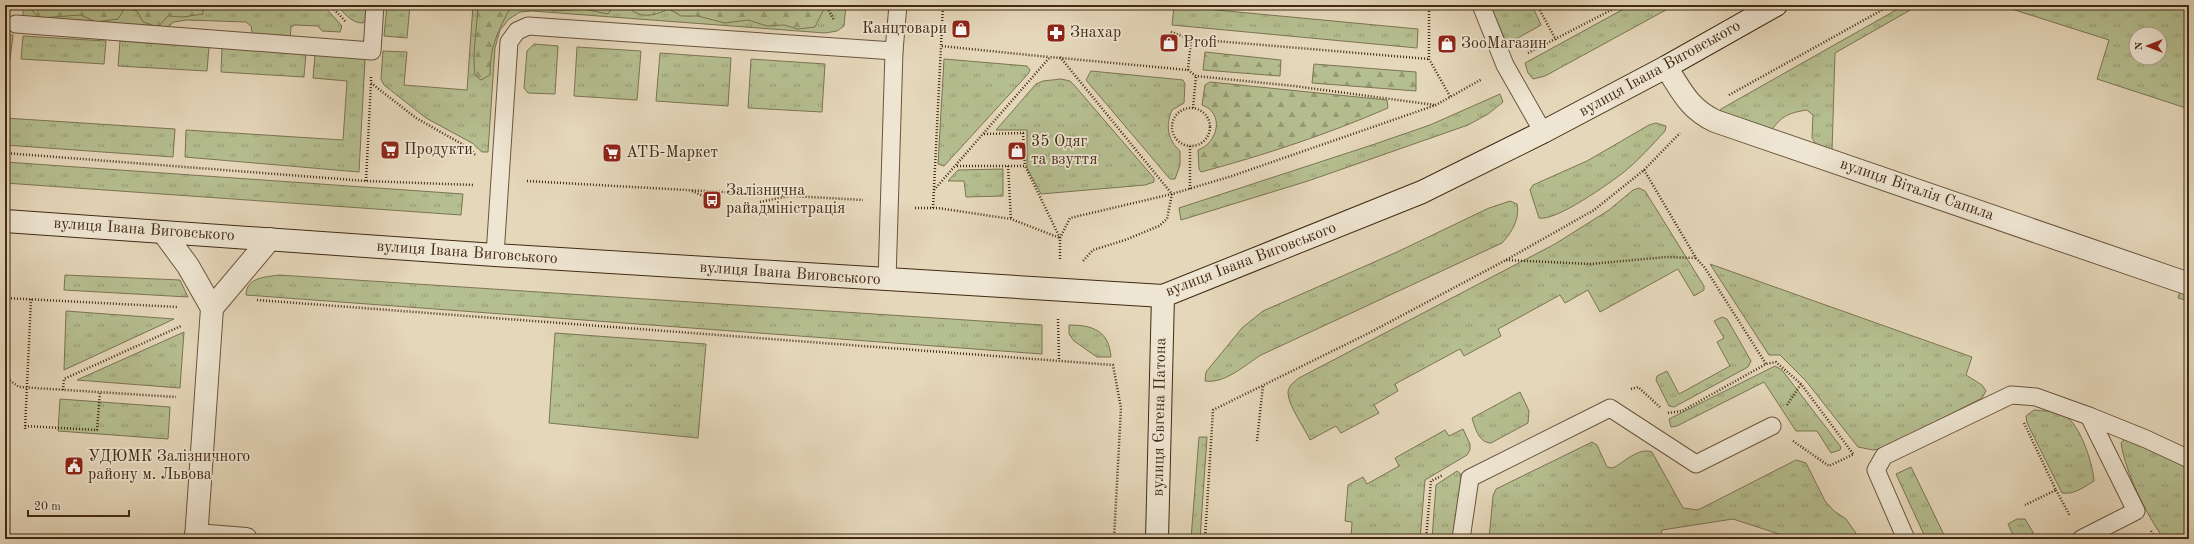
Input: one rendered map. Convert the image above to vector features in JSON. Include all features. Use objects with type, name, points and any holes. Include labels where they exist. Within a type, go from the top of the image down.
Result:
[{"type":"main road","name":"вулиця Івана Виговського","points":[[5,221],[495,255],[1163,296],[1422,192],[1543,132],[1666,67],[1776,5]]},
{"type":"main road","name":"вулиця Віталія Сапила","points":[[1666,67],[1690,104],[1699,113],[1715,121],[2189,284]]},
{"type":"main road","points":[[163,232],[188,266],[212,308],[196,537],[246,539]]},
{"type":"main road","points":[[212,308],[270,239]]},
{"type":"main road","name":"вулиця Євгена Патона","points":[[1157,539],[1163,296]]},
{"type":"lane","points":[[16,24],[372,51],[375,5]]},
{"type":"lane","points":[[887,280],[894,51],[898,5]]},
{"type":"lane","points":[[1481,5],[1505,65],[1543,132]]},
{"type":"lane","points":[[495,255],[509,42],[517,31],[528,26],[894,51]]},
{"type":"lane","points":[[1906,539],[1876,470],[1884,456],[2011,395],[2036,398],[2089,416],[2146,439],[2189,459]]},
{"type":"lane","points":[[1461,539],[1470,478],[1610,408],[1696,464],[1772,426]]},
{"type":"lane","points":[[2081,539],[2136,512],[2089,416]]},
{"type":"path","points":[[330,5],[372,51],[366,181]]},
{"type":"path","points":[[933,208],[943,5]]},
{"type":"path","points":[[1429,5],[1429,59],[1451,98]]},
{"type":"path","points":[[1536,5],[1556,40]]},
{"type":"path","points":[[1060,238],[1070,218],[1190,189],[1375,128],[1436,105],[1451,98],[1505,65],[1556,40],[1621,5]]},
{"type":"path","points":[[1205,539],[1213,410],[1369,333],[1506,260],[1594,210],[1644,170],[1699,113],[1892,5]]},
{"type":"path","points":[[1171,32],[1191,40],[1429,59]]},
{"type":"path","points":[[1188,70],[1191,40]]},
{"type":"path","points":[[941,46],[1188,70],[1196,76],[1294,86],[1436,105]]},
{"type":"path","points":[[934,190],[1050,57]]},
{"type":"path","points":[[1060,57],[1172,194]]},
{"type":"path","points":[[1193,108],[1196,76]]},
{"type":"path","points":[[371,82],[416,118],[470,148],[500,186]]},
{"type":"path","points":[[1187,108],[1193,108],[1205,113],[1209,118],[1210,130],[1204,142],[1198,145],[1190,146],[1181,143],[1176,138],[1172,126],[1176,115],[1187,108]]},
{"type":"path","points":[[984,134],[1023,133],[1024,166],[1060,238]]},
{"type":"path","points":[[1190,146],[1190,189]]},
{"type":"path","points":[[5,152],[366,181],[500,186],[528,181],[792,195],[871,201],[889,208],[933,208],[1011,219],[1060,238]]},
{"type":"path","points":[[956,166],[1024,166]]},
{"type":"path","points":[[1008,166],[1011,219]]},
{"type":"path","points":[[1644,170],[1696,258],[1705,268],[1766,364],[1776,362],[1801,384],[1854,454],[1876,470]]},
{"type":"path","points":[[689,190],[712,200]]},
{"type":"path","points":[[1060,290],[1093,250],[1125,240],[1159,226],[1167,219],[1172,194]]},
{"type":"path","points":[[760,202],[792,195]]},
{"type":"path","points":[[1506,260],[1591,264],[1666,257],[1696,258]]},
{"type":"path","points":[[5,298],[184,307]]},
{"type":"path","points":[[31,299],[25,428],[97,430],[100,392]]},
{"type":"path","points":[[253,299],[1113,365],[1121,408],[1114,539]]},
{"type":"path","points":[[1058,322],[1059,360]]},
{"type":"path","points":[[63,390],[64,379],[184,324]]},
{"type":"path","points":[[5,377],[18,387],[179,397]]},
{"type":"path","points":[[1257,441],[1263,384]]},
{"type":"path","points":[[2011,395],[2056,490],[2025,505]]},
{"type":"path","points":[[1772,426],[1829,466],[1854,454]]},
{"type":"green space","points":[[23,5],[323,5],[342,26],[340,32],[322,31],[318,26],[295,25],[291,27],[290,39],[253,37],[251,26],[246,22],[186,20],[174,22],[163,30],[23,18]]},
{"type":"green space","points":[[33,5],[203,5],[203,14],[183,17],[168,16],[158,27],[143,22],[137,11],[125,8],[118,19],[96,22],[81,15],[39,18],[33,12]]},
{"type":"green space","points":[[337,5],[366,5],[365,20],[363,23],[355,21],[348,17]]},
{"type":"green space","points":[[387,5],[410,5],[407,38],[384,36]]},
{"type":"green space","points":[[473,5],[846,5],[844,26],[837,31],[825,33],[532,11],[520,12],[509,19],[500,30],[495,48],[488,152],[482,152],[472,143],[426,118],[384,85],[381,79],[383,51],[407,52],[404,85],[467,90]]},
{"type":"green space","points":[[478,5],[528,5],[511,6],[493,47],[490,75],[481,80],[475,75],[474,66]]},
{"type":"green space","points":[[533,5],[614,5],[608,14],[584,9],[554,11]]},
{"type":"green space","points":[[630,5],[828,5],[825,7],[815,27],[798,29],[784,25],[767,26],[748,20],[725,23],[698,16],[681,16],[669,9],[650,15],[645,15],[631,10]]},
{"type":"green space","points":[[1490,5],[1532,5],[1541,25],[1507,44]]},
{"type":"green space","points":[[1631,5],[1675,5],[1545,76],[1533,79],[1528,73],[1525,63]]},
{"type":"green space","points":[[1905,5],[1919,5],[1835,53],[1832,151],[1818,147],[1812,138],[1813,115],[1807,110],[1789,114],[1777,124],[1769,134],[1719,114],[1721,109]]},
{"type":"green space","points":[[1999,5],[2189,5],[2189,109],[2097,79],[2109,40]]},
{"type":"green space","points":[[1174,6],[1418,29],[1417,48],[1172,25]]},
{"type":"green space","points":[[5,35],[13,35],[10,59],[5,58]]},
{"type":"green space","points":[[23,36],[106,41],[104,64],[21,59]]},
{"type":"green space","points":[[120,41],[209,47],[207,71],[118,66]]},
{"type":"green space","points":[[534,44],[558,46],[555,94],[528,93],[524,88],[527,51]]},
{"type":"green space","points":[[222,47],[306,53],[304,77],[221,72]]},
{"type":"green space","points":[[577,47],[641,51],[637,100],[574,96]]},
{"type":"green space","points":[[1205,52],[1281,60],[1280,76],[1203,70]]},
{"type":"green space","points":[[660,53],[731,58],[728,106],[656,101]]},
{"type":"green space","points":[[315,54],[360,56],[365,60],[359,172],[185,157],[186,130],[343,140],[347,81],[313,78]]},
{"type":"green space","points":[[751,59],[825,64],[822,112],[748,108]]},
{"type":"green space","points":[[944,59],[1027,66],[1030,70],[944,166],[938,164]]},
{"type":"green space","points":[[1314,64],[1416,72],[1416,91],[1312,83]]},
{"type":"green space","points":[[1091,71],[1183,80],[1185,84],[1184,103],[1172,110],[1168,127],[1170,137],[1180,151],[1180,165],[1175,179],[1170,179],[1086,80]]},
{"type":"green space","points":[[1061,79],[1070,81],[1074,85],[1154,178],[1154,182],[1145,185],[1041,194],[1027,168],[1027,130],[996,130],[1036,84],[1043,81]]},
{"type":"green space","points":[[1210,82],[1387,100],[1388,108],[1342,127],[1296,143],[1201,172],[1199,169],[1198,150],[1210,141],[1216,128],[1214,114],[1202,105],[1205,85]]},
{"type":"green space","points":[[1500,94],[1503,102],[1488,114],[1468,125],[1308,181],[1181,220],[1179,208],[1430,125]]},
{"type":"green space","points":[[5,118],[175,129],[173,157],[5,145]]},
{"type":"green space","points":[[1656,123],[1666,126],[1665,131],[1624,172],[1582,201],[1547,218],[1539,218],[1530,190],[1533,185],[1587,161],[1649,125]]},
{"type":"green space","points":[[5,162],[463,194],[461,215],[5,183]]},
{"type":"green space","points":[[1003,169],[1003,196],[966,197],[964,181],[948,181],[958,170]]},
{"type":"green space","points":[[1639,188],[1645,191],[1704,286],[1704,290],[1694,296],[1678,269],[1600,312],[1588,290],[1565,303],[1560,295],[1498,329],[1501,336],[1464,356],[1460,349],[1395,384],[1398,391],[1374,405],[1379,413],[1341,433],[1336,426],[1310,440],[1291,404],[1288,393],[1289,388],[1299,378],[1555,244],[1609,210],[1633,190]]},
{"type":"green space","points":[[1510,201],[1517,204],[1518,210],[1512,230],[1502,243],[1261,355],[1227,377],[1220,380],[1205,381],[1206,372],[1242,328],[1263,311],[1397,252],[1489,208]]},
{"type":"green space","points":[[1710,264],[1972,357],[1966,375],[1982,385],[1986,391],[1982,398],[1884,448],[1873,450],[1858,447],[1806,381],[1780,355],[1769,355]]},
{"type":"green space","points":[[2185,273],[2189,275],[2189,301],[2178,298]]},
{"type":"green space","points":[[65,275],[180,280],[188,297],[64,290]]},
{"type":"green space","points":[[279,275],[1042,325],[1042,354],[246,295],[247,289],[252,282],[257,279]]},
{"type":"green space","points":[[66,311],[174,319],[64,370]]},
{"type":"green space","points":[[1722,317],[1727,319],[1751,361],[1748,367],[1674,407],[1669,406],[1656,380],[1657,376],[1667,371],[1679,394],[1730,366],[1717,342],[1724,338],[1714,321]]},
{"type":"green space","points":[[1069,325],[1085,326],[1098,331],[1107,341],[1110,348],[1111,357],[1097,357],[1074,341],[1069,334]]},
{"type":"green space","points":[[184,332],[180,388],[77,380]]},
{"type":"green space","points":[[555,333],[706,344],[698,438],[549,423]]},
{"type":"green space","points":[[1775,366],[1782,370],[1841,447],[1840,450],[1831,453],[1817,431],[1796,431],[1764,382],[1677,426],[1671,427],[1669,419]]},
{"type":"green space","points":[[1520,392],[1529,411],[1528,423],[1491,443],[1483,440],[1478,434],[1472,418]]},
{"type":"green space","points":[[60,399],[170,407],[168,439],[58,431]]},
{"type":"green space","points":[[2034,410],[2058,413],[2071,420],[2085,445],[2094,481],[2075,492],[2062,493],[2027,423],[2026,416]]},
{"type":"green space","points":[[1463,429],[1470,444],[1470,450],[1467,455],[1425,480],[1420,539],[1351,539],[1352,522],[1345,521],[1348,485],[1363,477],[1367,484],[1399,466],[1395,458],[1445,430],[1449,436]]},
{"type":"green space","points":[[1199,437],[1207,437],[1200,539],[1191,539]]},
{"type":"green space","points":[[2127,437],[2142,443],[2189,469],[2189,539],[2164,539],[2150,518],[2127,468],[2121,443]]},
{"type":"green space","points":[[1592,442],[1597,445],[1607,467],[1613,468],[1637,453],[1647,451],[1652,452],[1683,508],[1698,510],[1796,460],[1806,463],[1825,501],[1834,511],[1846,519],[1860,539],[1794,539],[1733,519],[1662,530],[1660,539],[1489,539],[1493,496],[1496,489]]},
{"type":"green space","points":[[1911,467],[1946,539],[1926,539],[1896,474]]},
{"type":"green space","points":[[1457,471],[1461,474],[1456,539],[1432,539],[1436,485]]},
{"type":"green space","points":[[2017,519],[2025,519],[2037,539],[2019,539],[2018,535],[2014,537],[2008,524]]},
{"type":"place","name":"Канцтовари","points":[[961,29]]},
{"type":"place","name":"Знахар","points":[[1056,33]]},
{"type":"place","name":"Profi","points":[[1169,43]]},
{"type":"place","name":"ЗооМагазин","points":[[1447,44]]},
{"type":"place","name":"Продукти","points":[[390,150]]},
{"type":"place","name":"35 Одяг та взуття","points":[[1017,151]]},
{"type":"place","name":"АТБ-Маркет","points":[[612,153]]},
{"type":"place","name":"Залізнична райадміністрація","points":[[712,200]]},
{"type":"place","name":"УДЮМК Залізничного району м. Львова","points":[[74,466]]}]
